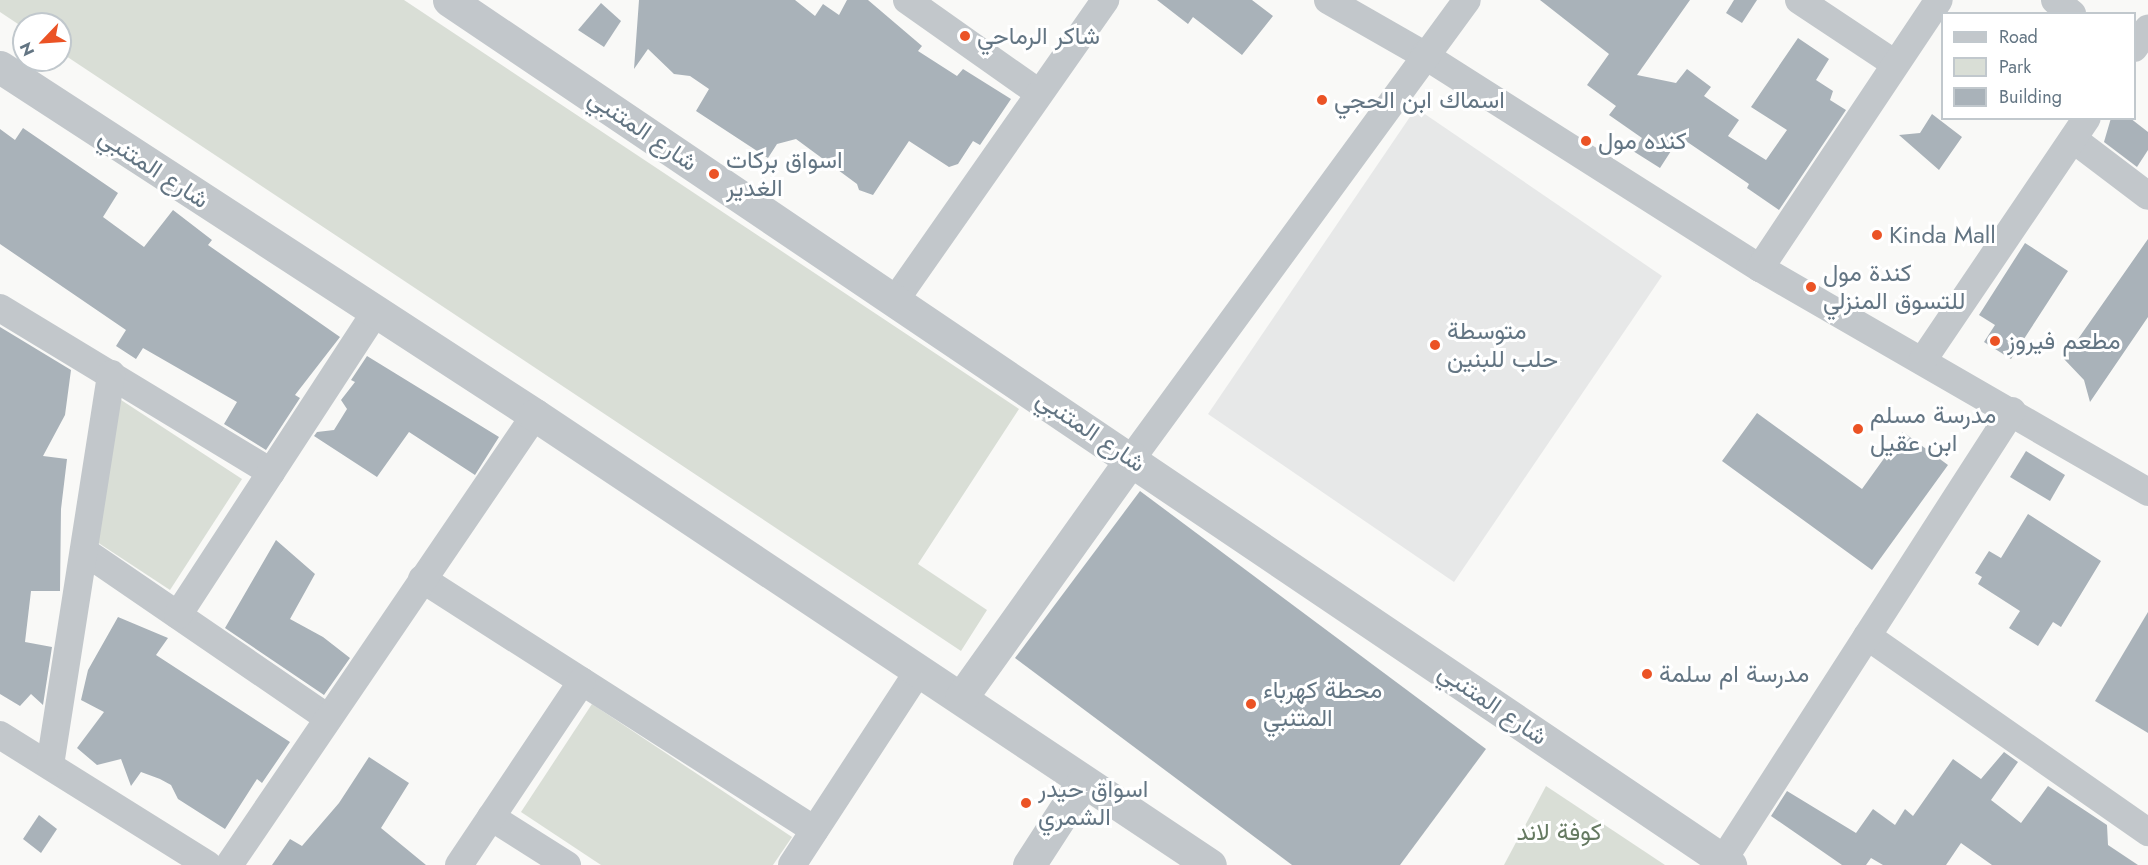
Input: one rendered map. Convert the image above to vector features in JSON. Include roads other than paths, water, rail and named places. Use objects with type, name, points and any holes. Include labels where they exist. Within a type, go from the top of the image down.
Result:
[{"type":"street","name":"شارع المتنبي","points":[[449,0],[1132,458],[1726,863]]},
{"type":"street","points":[[907,0],[1040,93]]},
{"type":"street","points":[[896,299],[1105,0]]},
{"type":"street","points":[[1328,0],[1424,55],[1760,268],[2012,411],[2148,492]]},
{"type":"street","points":[[961,698],[1424,55],[1467,0]]},
{"type":"street","points":[[1799,0],[1894,63]]},
{"type":"street","points":[[1760,268],[1894,63],[1939,0]]},
{"type":"street","points":[[2055,0],[2070,12]]},
{"type":"street","points":[[2136,45],[2148,28]]},
{"type":"street","name":"شارع المتنبي","points":[[0,67],[535,415],[961,698],[1082,783],[1210,865]]},
{"type":"street","points":[[1923,360],[2080,129],[2148,196]]},
{"type":"street","points":[[0,308],[271,472]]},
{"type":"street","points":[[178,615],[375,313]]},
{"type":"street","points":[[50,765],[111,374]]},
{"type":"street","points":[[1726,863],[1867,636],[2012,411]]},
{"type":"street","points":[[229,865],[535,415]]},
{"type":"street","points":[[84,551],[328,718]]},
{"type":"street","points":[[422,579],[815,830]]},
{"type":"street","points":[[1867,636],[2148,832]]},
{"type":"street","points":[[792,865],[919,670]]},
{"type":"street","points":[[459,865],[582,681]]},
{"type":"street","points":[[0,735],[208,865]]},
{"type":"street","points":[[1029,865],[1082,783]]},
{"type":"street","points":[[491,817],[567,865]]},
{"type":"place","name":"شاكر الرماحي","points":[[965,36]]},
{"type":"place","name":"اسماك ابن الحجي","points":[[1322,100]]},
{"type":"place","name":"كنده مول","points":[[1586,141]]},
{"type":"place","name":"اسواق بركات الغدير","points":[[714,174]]},
{"type":"place","name":"Kinda Mall","points":[[1877,235]]},
{"type":"place","name":"كندة مول للتسوق المنزلي","points":[[1811,287]]},
{"type":"place","name":"مطعم فيروز","points":[[1995,341]]},
{"type":"place","name":"متوسطة حلب للبنين","points":[[1435,345]]},
{"type":"place","name":"مدرسة مسلم ابن عقيل","points":[[1858,429]]},
{"type":"place","name":"مدرسة ام سلمة","points":[[1647,674]]},
{"type":"place","name":"محطة كهرباء المتنبي","points":[[1251,704]]},
{"type":"place","name":"اسواق حيدر الشمري","points":[[1026,803]]},
{"type":"park label","name":"كوفة لاند","points":[[1559,832]]}]
